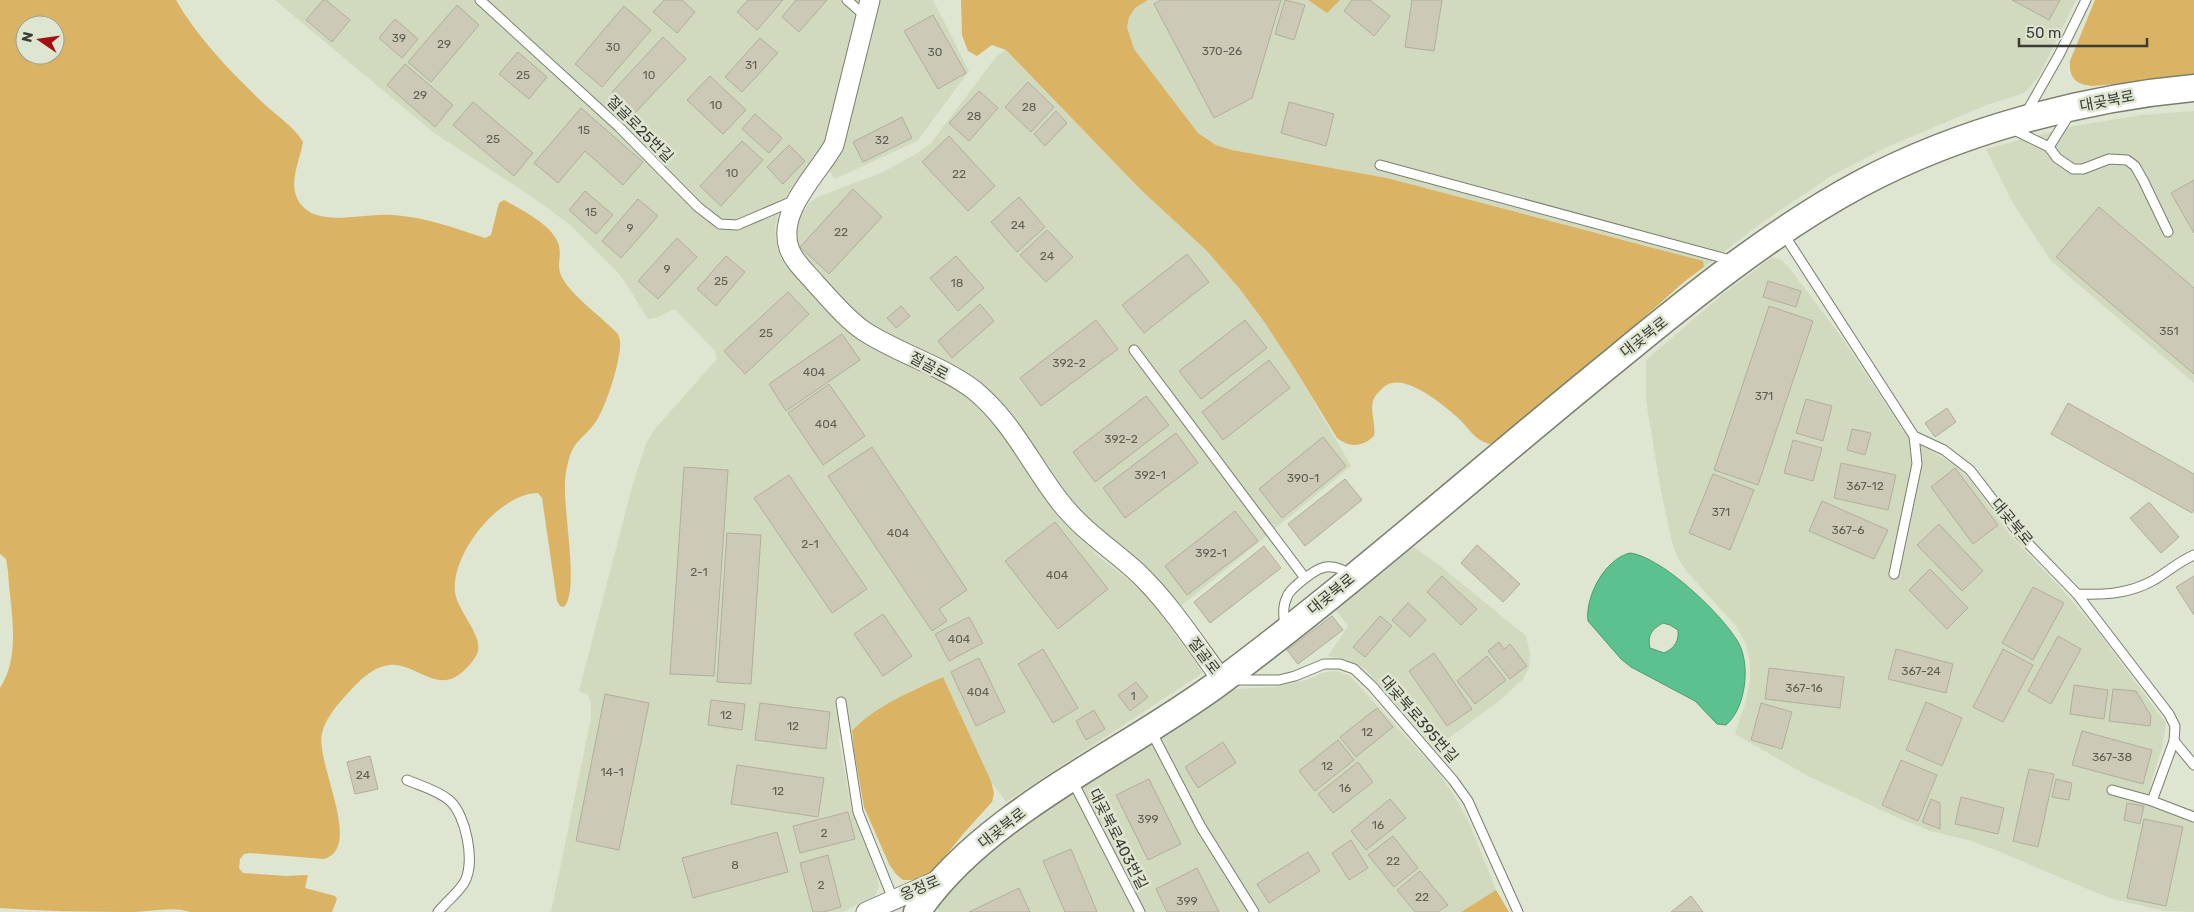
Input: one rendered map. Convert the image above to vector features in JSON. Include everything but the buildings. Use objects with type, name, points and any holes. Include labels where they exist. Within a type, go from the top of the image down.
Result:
[{"type":"street","name":"절골로","points":[[868,8],[834,145],[823,164],[796,200],[786,228],[789,249],[801,266],[842,312],[864,331],[974,390],[1010,426],[1061,503],[1094,538],[1138,574],[1158,594],[1223,680]]},
{"type":"street","name":"대곶북로","points":[[923,909],[946,877],[981,843],[1027,808],[1223,680],[1353,576],[1544,417],[1739,263],[1783,233],[1861,184],[1930,152],[2012,124],[2075,107],[2119,98],[2194,88]]},
{"type":"street","name":"옹정로","points":[[866,912],[946,877]]},
{"type":"lane","name":"절골로25번길","points":[[480,0],[612,121],[698,207],[720,224],[737,225],[796,200]]},
{"type":"lane","name":"절골로","points":[[846,0],[868,8]]},
{"type":"lane","points":[[2086,0],[2059,55],[2012,124],[2049,147],[2061,161],[2073,169],[2084,169],[2109,159],[2127,160],[2135,166],[2168,232]]},
{"type":"lane","points":[[2049,147],[2062,124],[2075,107]]},
{"type":"lane","points":[[1380,165],[1739,263]]},
{"type":"lane","points":[[1783,233],[1914,436],[1917,464],[1894,574]]},
{"type":"lane","points":[[1134,350],[1305,578]]},
{"type":"lane","name":"대곶북로","points":[[1914,436],[1944,450],[1970,470],[2020,535],[2077,594],[2130,666],[2169,714],[2175,726],[2174,741]]},
{"type":"lane","points":[[2077,594],[2103,595],[2128,592],[2153,580],[2194,555]]},
{"type":"lane","points":[[1286,630],[1283,617],[1286,598],[1291,590],[1305,578],[1319,568],[1328,566],[1337,567],[1353,576]]},
{"type":"lane","name":"대곶북로395번길","points":[[1223,680],[1279,680],[1295,676],[1324,664],[1340,664],[1354,668],[1372,686],[1463,794],[1518,912]]},
{"type":"lane","points":[[841,702],[858,812],[894,899]]},
{"type":"lane","points":[[1150,729],[1201,826],[1254,912]]},
{"type":"lane","points":[[2174,741],[2194,765]]},
{"type":"lane","points":[[2152,801],[2174,741]]},
{"type":"lane","points":[[407,780],[432,790],[450,801],[461,817],[465,834],[470,857],[468,874],[464,883],[438,912]]},
{"type":"lane","name":"대곶북로403번길","points":[[1071,780],[1140,912]]},
{"type":"lane","points":[[2112,790],[2152,801],[2194,818]]},
{"type":"shaded area","points":[[0,0],[176,0],[184,14],[215,53],[260,100],[295,131],[303,142],[294,185],[297,198],[305,209],[314,214],[334,218],[384,215],[405,216],[485,238],[491,235],[499,203],[504,200],[536,219],[551,232],[559,246],[559,270],[563,279],[581,300],[618,334],[620,344],[618,361],[602,411],[596,422],[574,447],[566,472],[565,485],[571,582],[569,597],[564,607],[560,606],[557,601],[542,498],[538,493],[523,496],[508,503],[480,528],[461,560],[456,577],[455,592],[460,607],[477,640],[477,654],[474,660],[460,674],[451,679],[442,680],[434,679],[398,665],[389,665],[377,669],[366,675],[329,716],[322,733],[322,747],[339,822],[340,839],[335,852],[324,859],[250,853],[244,854],[240,859],[239,868],[243,873],[286,876],[308,875],[305,888],[335,896],[337,899],[332,912],[190,912],[169,909],[140,912],[99,912],[0,908],[0,688],[7,675],[13,646],[6,559],[0,554]]},
{"type":"shaded area","points":[[275,0],[862,0],[827,135],[820,154],[787,194],[778,215],[775,227],[776,241],[782,260],[818,302],[846,327],[963,393],[1002,428],[1066,524],[1099,557],[1148,595],[1203,673],[1006,802],[991,781],[943,677],[912,690],[860,723],[852,731],[839,739],[851,807],[877,875],[879,887],[875,896],[843,912],[551,912],[591,718],[591,703],[588,695],[579,691],[632,487],[646,444],[654,430],[717,359],[715,351],[675,309],[656,318],[648,319],[621,276],[569,224],[528,194],[434,133]]},
{"type":"shaded area","points":[[879,0],[933,0],[969,71],[917,141],[835,179],[828,169]]},
{"type":"shaded area","points":[[961,0],[1148,0],[1135,8],[1129,17],[1127,27],[1134,49],[1198,133],[1216,145],[1232,150],[1387,178],[1703,261],[1704,267],[1685,281],[1580,374],[1491,444],[1485,443],[1476,437],[1449,410],[1432,397],[1412,386],[1393,383],[1381,389],[1373,401],[1374,436],[1360,444],[1351,445],[1337,438],[1265,323],[1239,288],[1206,250],[1141,190],[1006,50],[992,45],[977,56],[968,51],[962,35]]},
{"type":"shaded area","points":[[1148,0],[1308,0],[1327,12],[1340,0],[2076,0],[2039,76],[2024,93],[1984,106],[1887,147],[1831,176],[1760,224],[1704,267],[1648,246],[1387,178],[1232,150],[1216,145],[1198,133],[1134,49],[1127,27],[1129,17],[1135,8]]},
{"type":"shaded area","points":[[1308,0],[1340,0],[1327,13]]},
{"type":"shaded area","points":[[2095,0],[2194,0],[2194,77],[2092,86],[2077,82],[2072,76],[2070,61]]},
{"type":"shaded area","points":[[1006,50],[1141,190],[1206,250],[1239,288],[1295,369],[1351,466],[1180,607],[1075,505],[1019,425],[988,391],[956,367],[868,323],[855,314],[805,262],[794,240],[797,219],[809,203],[818,197],[883,172],[916,154],[931,143],[996,57]]},
{"type":"shaded area","points":[[2194,111],[2194,383],[2051,261],[2013,203],[1986,149],[2074,126],[2141,115]]},
{"type":"shaded area","points":[[1772,257],[1782,260],[1790,269],[1843,339],[1902,429],[1911,439],[1956,466],[1970,480],[2011,536],[2059,586],[2095,628],[2166,723],[2162,748],[2151,782],[2148,805],[2194,823],[2194,912],[2164,911],[2109,898],[1998,851],[1968,840],[1930,831],[1808,776],[1735,734],[1750,681],[1750,663],[1746,644],[1736,626],[1687,572],[1677,557],[1660,486],[1646,400],[1646,360],[1723,294]]},
{"type":"shaded area","points":[[1408,543],[1444,569],[1526,636],[1530,653],[1529,668],[1523,679],[1499,701],[1435,748],[1365,669],[1346,659],[1328,656],[1348,626],[1332,605]]},
{"type":"shaded area","points":[[1630,553],[1643,557],[1674,576],[1690,588],[1719,617],[1738,642],[1744,662],[1744,685],[1738,708],[1726,725],[1717,724],[1695,701],[1631,667],[1621,659],[1588,621],[1590,601],[1598,580],[1612,563]],"holes":[[[1663,623],[1678,630],[1678,638],[1674,646],[1664,653],[1650,648],[1649,639],[1653,630]]]},
{"type":"shaded area","points":[[1341,672],[1351,677],[1440,774],[1470,825],[1496,890],[1461,912],[939,912],[936,903],[964,873],[1031,819],[1223,693],[1236,689],[1274,687],[1306,680],[1322,673]]},
{"type":"shaded area","points":[[943,677],[991,781],[994,793],[992,802],[932,873],[912,880],[903,880],[889,864],[864,807],[852,731],[871,714],[907,693]]},
{"type":"shaded area","points":[[1496,890],[1509,912],[1461,912]]}]
